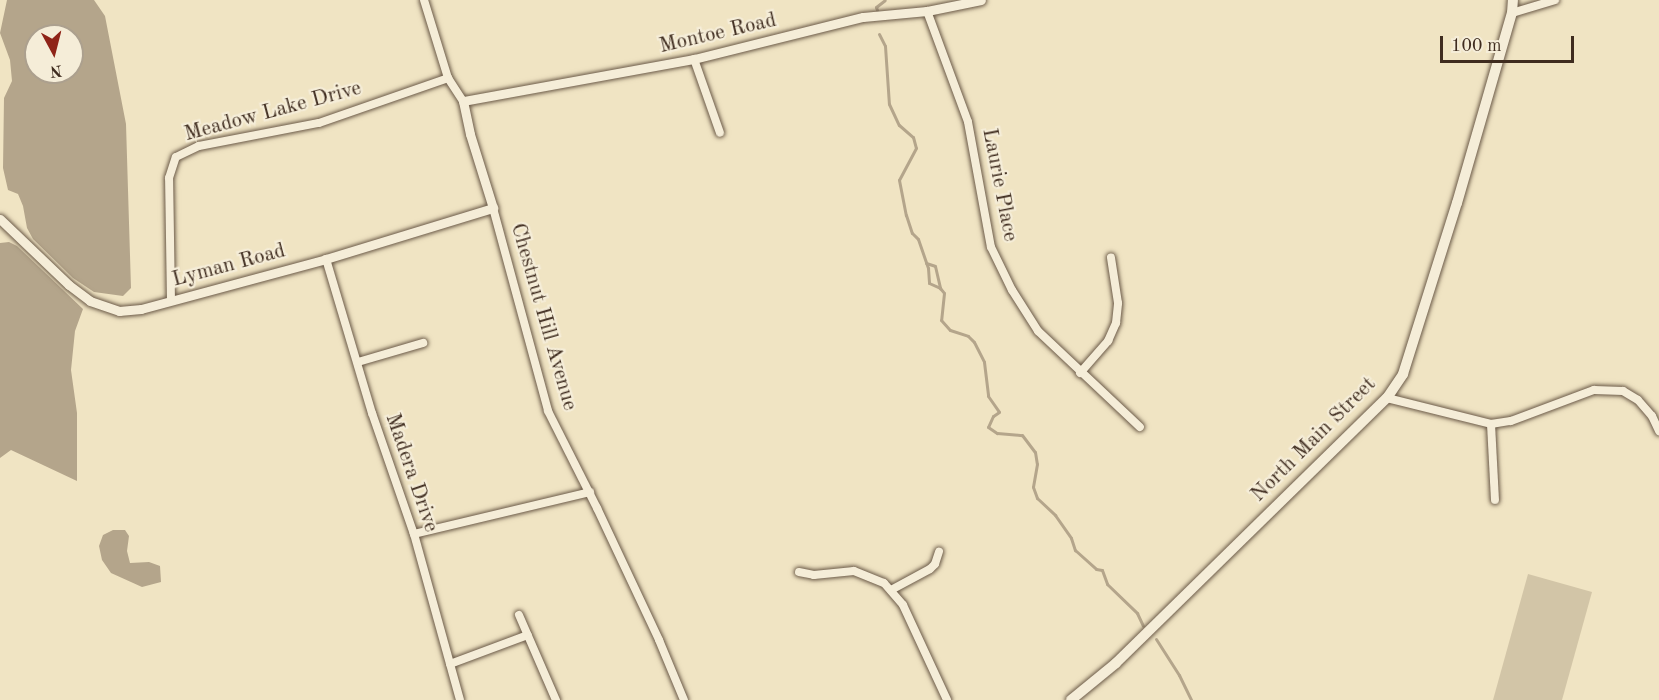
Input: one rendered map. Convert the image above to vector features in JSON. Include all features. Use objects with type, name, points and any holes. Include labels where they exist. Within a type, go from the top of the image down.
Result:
[{"type":"main road","name":"North Main Street","points":[[1071,700],[1116,663],[1387,398],[1403,374],[1458,197],[1512,13],[1513,0]]},
{"type":"street","name":"Chestnut Hill Avenue","points":[[424,0],[448,78],[464,101],[470,134],[494,208],[545,402],[590,492],[659,640],[684,700]]},
{"type":"street","name":"Montoe Road","points":[[464,101],[694,59],[863,17],[927,11],[981,0]]},
{"type":"street","points":[[1512,13],[1555,0]]},
{"type":"street","name":"Laurie Place","points":[[927,11],[968,122],[991,247],[1012,290],[1038,331],[1140,427]]},
{"type":"street","points":[[694,59],[720,133]]},
{"type":"street","name":"Meadow Lake Drive","points":[[171,301],[170,178],[176,157],[199,146],[319,123],[448,78]]},
{"type":"street","name":"Lyman Road","points":[[0,219],[69,285],[96,304],[129,311],[326,259],[494,208]]},
{"type":"street","points":[[1080,373],[1108,341],[1116,323],[1118,303],[1111,258]]},
{"type":"street","name":"Madera Drive","points":[[326,259],[372,413],[414,534],[459,700]]},
{"type":"street","points":[[358,362],[423,343]]},
{"type":"street","points":[[1387,398],[1491,424],[1511,421],[1594,390],[1623,391],[1638,400],[1652,416],[1659,431]]},
{"type":"street","points":[[1491,424],[1495,500]]},
{"type":"street","points":[[414,534],[590,492]]},
{"type":"street","points":[[891,590],[930,569],[935,564],[939,552]]},
{"type":"street","points":[[799,572],[814,575],[854,571],[876,579],[891,590],[903,605],[947,700]]},
{"type":"street","points":[[519,615],[556,700]]},
{"type":"street","points":[[450,664],[528,635]]},
{"type":"shaded area","points":[[7,0],[94,0],[105,16],[126,124],[131,288],[123,296],[94,292],[73,278],[33,239],[27,228],[18,194],[8,190],[3,168],[4,98],[12,81],[10,60],[0,33]]},
{"type":"shaded area","points":[[9,242],[17,246],[83,309],[75,331],[71,370],[77,413],[77,481],[11,450],[0,458],[0,243]]},
{"type":"shaded area","points":[[113,530],[125,530],[129,536],[127,551],[130,563],[149,562],[160,566],[161,582],[142,587],[111,573],[102,560],[99,546],[103,535]]},
{"type":"shaded area","points":[[1528,574],[1592,592],[1562,700],[1493,700]]},
{"type":"waterway","points":[[877,10],[876,7],[885,0]]},
{"type":"waterway","points":[[879,34],[885,46],[889,104],[899,125],[913,137],[916,148],[899,180],[906,215],[912,233],[918,239],[928,268],[929,283],[940,288],[944,293],[941,320],[950,330],[968,336],[974,342],[984,362],[988,396],[999,412],[993,416],[988,427],[997,433],[1022,435],[1035,452],[1037,464],[1033,487],[1037,498],[1055,515],[1071,538],[1075,550],[1096,569],[1102,570],[1107,584],[1137,613],[1143,626]]},
{"type":"waterway","points":[[926,263],[935,266],[940,288]]},
{"type":"waterway","points":[[1156,639],[1179,675],[1191,700]]}]
